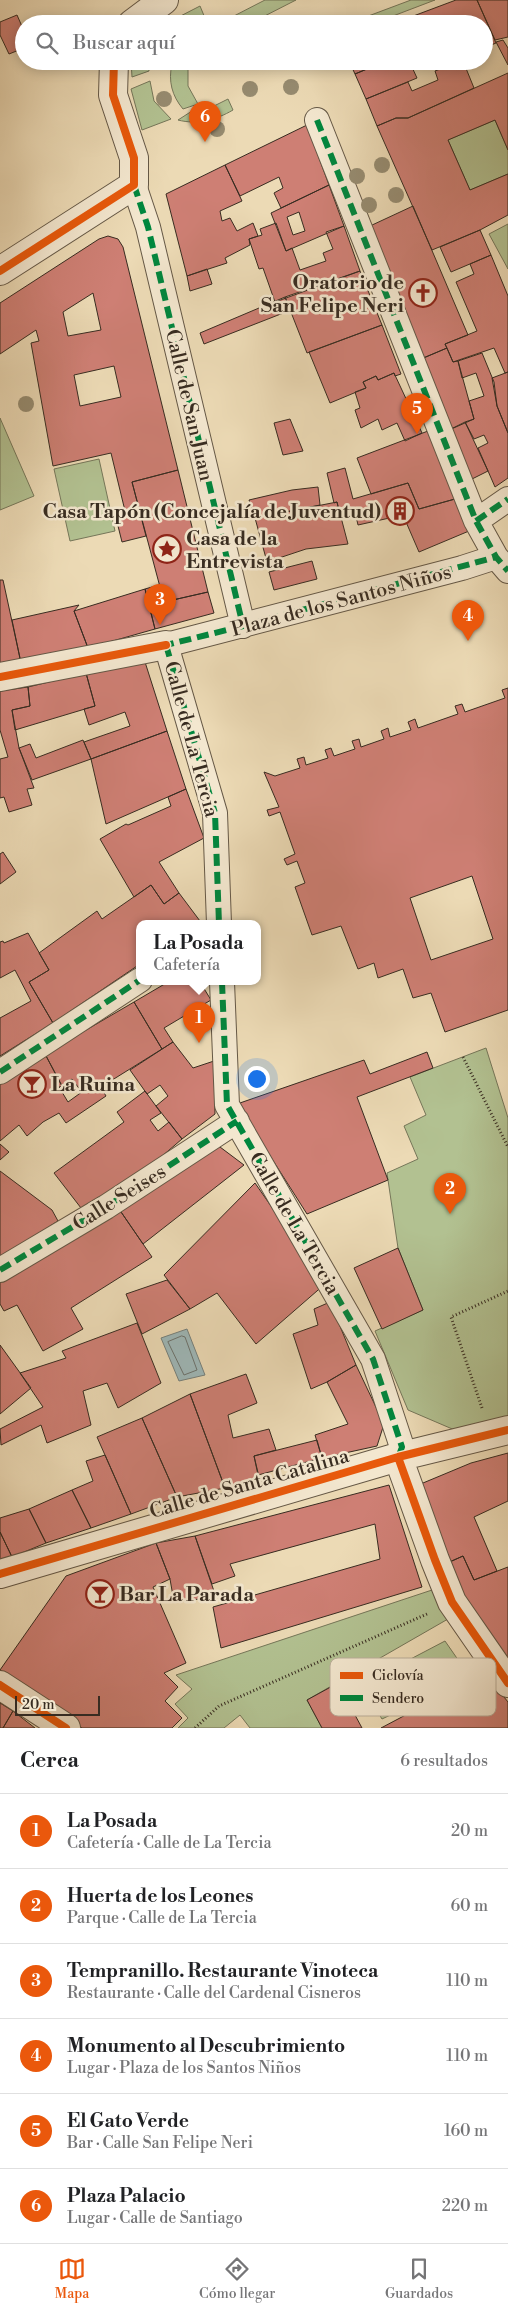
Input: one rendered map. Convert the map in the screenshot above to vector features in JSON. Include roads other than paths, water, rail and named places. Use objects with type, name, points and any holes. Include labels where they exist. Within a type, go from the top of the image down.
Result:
[{"type":"street","points":[[144,15],[164,0]]},
{"type":"street","points":[[0,271],[134,184],[134,158],[113,94],[114,70]]},
{"type":"street","points":[[317,120],[476,521],[502,564]]},
{"type":"street","name":"Calle de San Juan","points":[[134,184],[148,227],[243,626]]},
{"type":"street","points":[[476,521],[508,499]]},
{"type":"street","name":"Plaza de los Santos Niños","points":[[166,645],[502,564]]},
{"type":"street","points":[[0,677],[166,645]]},
{"type":"street","name":"Calle de La Tercia","points":[[166,645],[215,813],[219,920]]},
{"type":"street","points":[[0,1072],[136,983]]},
{"type":"street","name":"Calle de La Tercia","points":[[222,985],[227,1105],[373,1359],[402,1448],[398,1457]]},
{"type":"street","name":"Calle Seises","points":[[0,1270],[106,1207],[237,1121]]},
{"type":"street","name":"Calle de Santa Catalina","points":[[0,1574],[398,1457],[508,1430]]},
{"type":"street","points":[[398,1457],[434,1560],[452,1602],[491,1658]]},
{"type":"street","points":[[496,1666],[508,1683]]},
{"type":"street","points":[[0,1684],[66,1728]]},
{"type":"water","points":[[187,1329],[205,1375],[179,1381],[161,1338]]},
{"type":"place","name":"Plaza Palacio","points":[[205,142]]},
{"type":"place","name":"Oratorio de San Felipe Neri","points":[[423,293]]},
{"type":"place","name":"El Gato Verde","points":[[417,434]]},
{"type":"place","name":"Casa Tapón (Concejalía de Juventud)","points":[[400,511]]},
{"type":"place","name":"Casa de la Entrevista","points":[[167,549]]},
{"type":"place","name":"Tempranillo. Restaurante Vinoteca","points":[[160,625]]},
{"type":"place","name":"Monumento al Descubrimiento","points":[[468,641]]},
{"type":"place","name":"La Posada","points":[[199,1043]]},
{"type":"place","name":"La Ruina","points":[[32,1084]]},
{"type":"place","name":"Huerta de los Leones","points":[[450,1214]]},
{"type":"place","name":"Bar La Parada","points":[[100,1594]]}]
